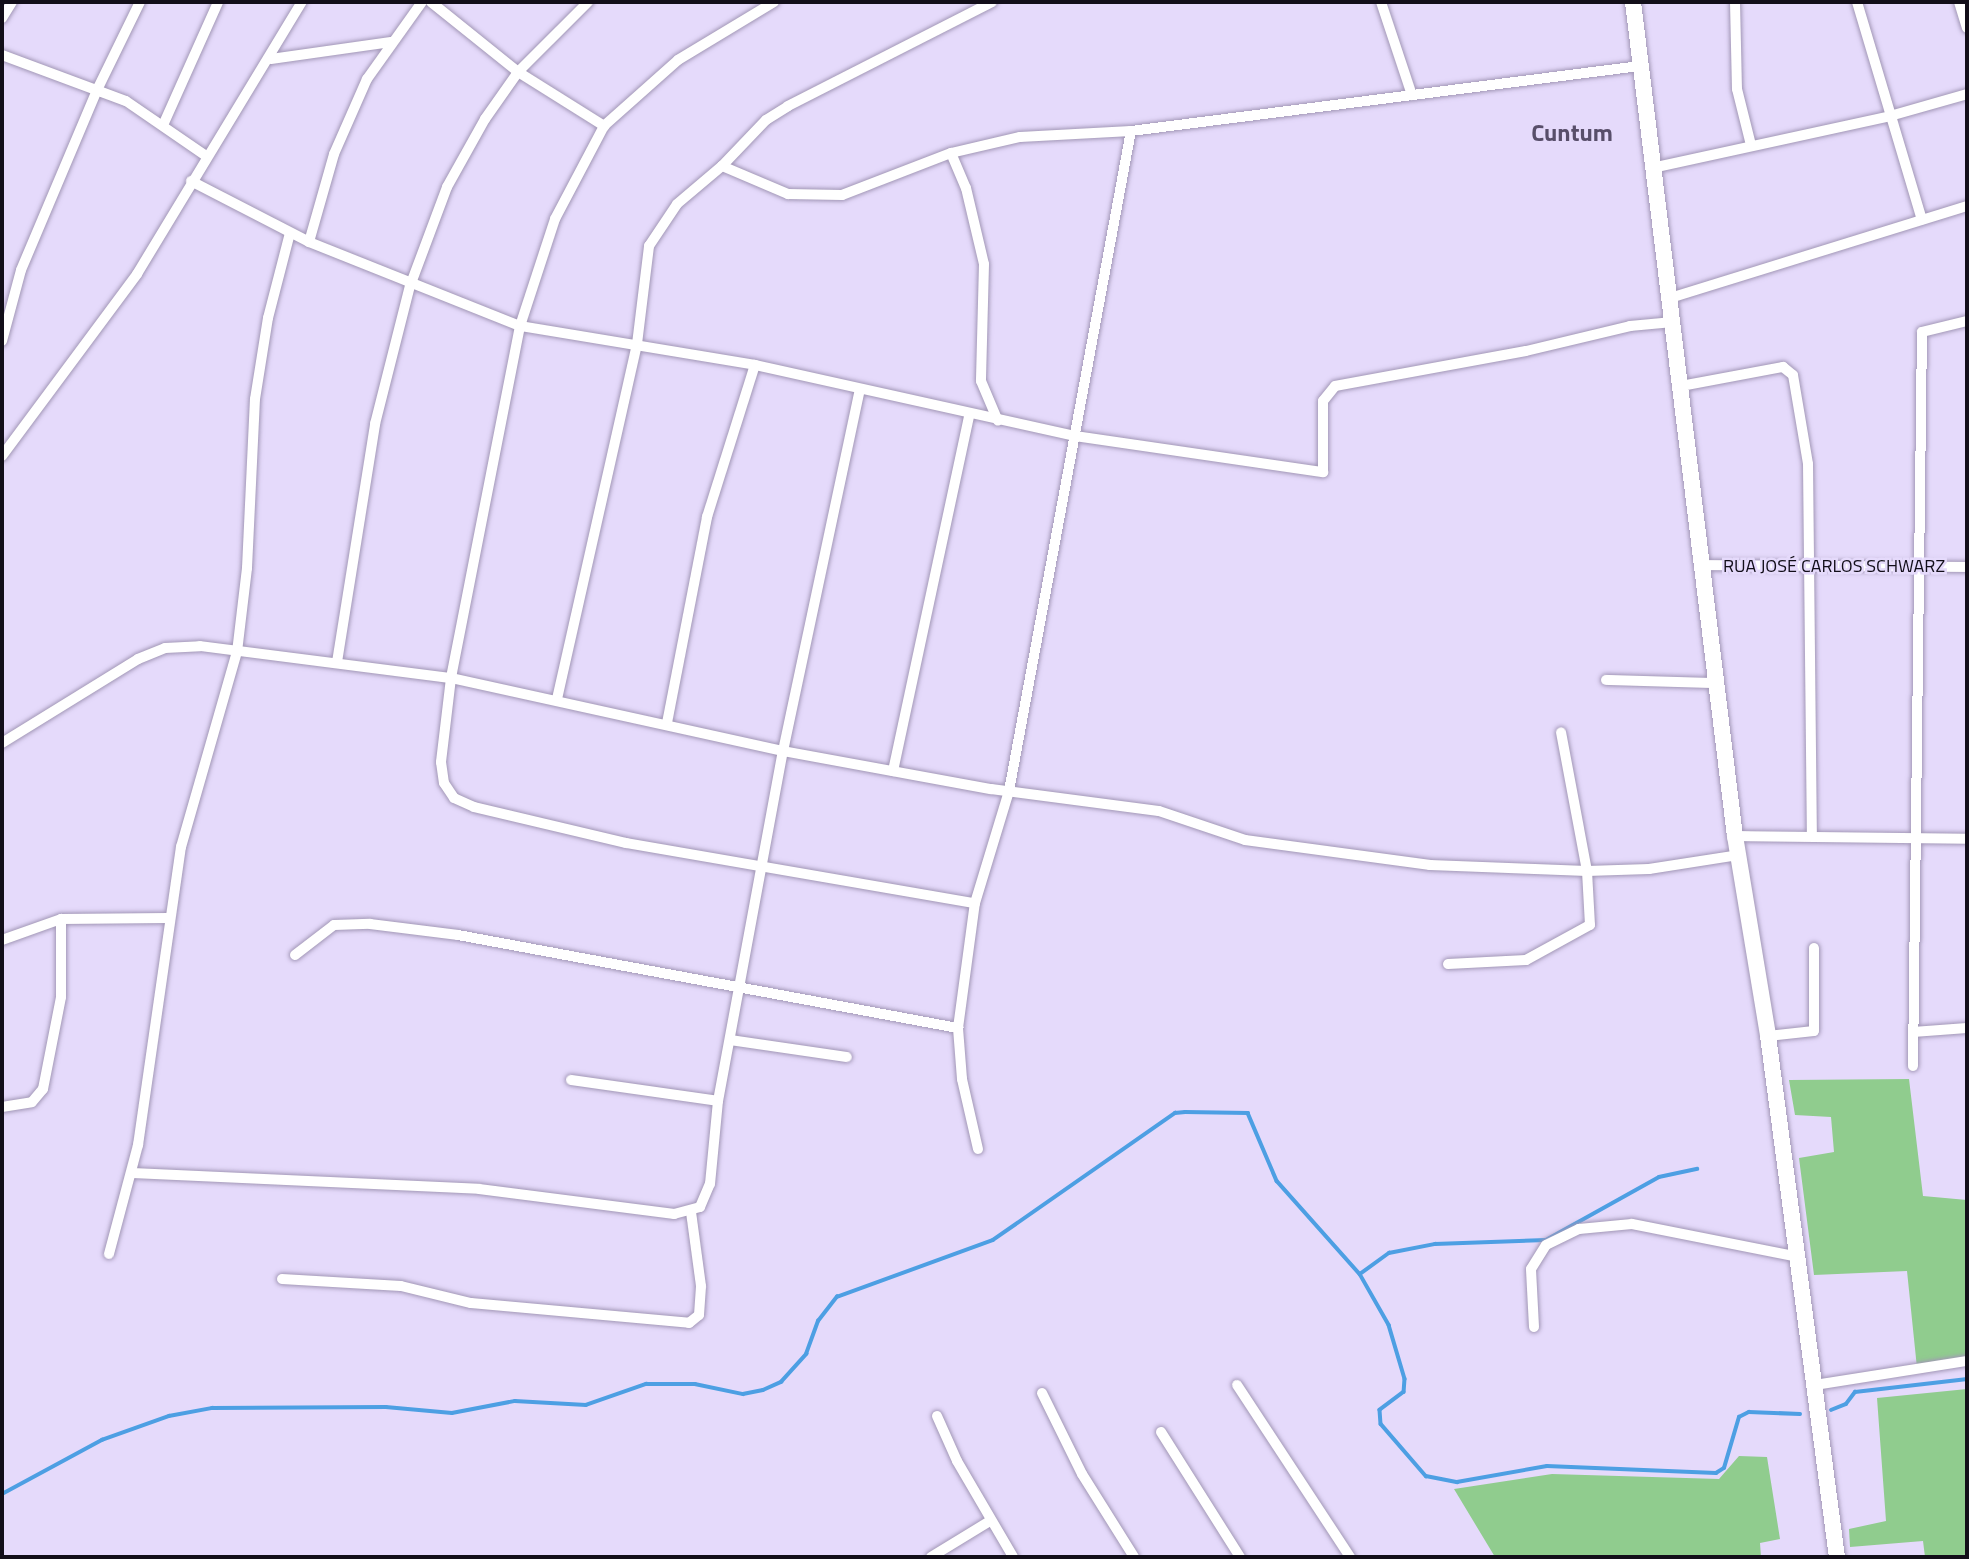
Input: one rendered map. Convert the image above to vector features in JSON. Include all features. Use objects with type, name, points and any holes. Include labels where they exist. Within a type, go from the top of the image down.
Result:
[{"type":"main road","points":[[1633,2],[1735,836],[1768,1036],[1837,1557]]},
{"type":"street","points":[[2,18],[12,2]]},
{"type":"street","points":[[2,341],[21,270],[98,88],[140,2]]},
{"type":"street","points":[[164,123],[218,2]]},
{"type":"street","points":[[2,456],[101,328],[206,156],[271,59],[302,2]]},
{"type":"street","points":[[309,242],[345,125],[367,79],[422,2]]},
{"type":"street","points":[[430,2],[518,72],[604,126]]},
{"type":"street","points":[[337,662],[375,424],[410,286],[465,151],[518,72],[588,2]]},
{"type":"street","points":[[774,2],[678,60],[604,126],[555,219],[520,326],[451,678],[440,762],[443,783],[454,798],[626,843],[762,864],[975,903]]},
{"type":"street","points":[[557,699],[637,344],[649,246],[677,204],[722,166],[766,120],[788,106],[992,2]]},
{"type":"street","points":[[1381,2],[1412,95]]},
{"type":"street","points":[[1735,2],[1736,79],[1751,145]]},
{"type":"street","points":[[1857,2],[1922,220]]},
{"type":"street","points":[[1959,2],[1967,28]]},
{"type":"street","points":[[271,59],[391,42]]},
{"type":"street","points":[[2,55],[98,88],[164,123],[206,156]]},
{"type":"street","points":[[722,166],[766,187],[810,198],[842,195],[951,153],[1020,137],[1131,131],[1640,66]]},
{"type":"street","points":[[1652,168],[1890,116],[1967,94]]},
{"type":"street","points":[[978,1149],[962,1079],[958,1028],[975,903],[1009,791],[1131,131]]},
{"type":"street","points":[[951,153],[966,188],[984,264],[981,381],[998,421]]},
{"type":"street","points":[[191,181],[309,242],[410,286],[520,326],[755,365],[969,415],[1075,436],[1323,472],[1323,401],[1335,386],[1565,343],[1630,326],[1673,322]]},
{"type":"street","points":[[1670,298],[1967,206]]},
{"type":"street","points":[[109,1254],[132,1173],[168,918],[195,789],[237,652],[247,568],[261,355],[290,233]]},
{"type":"street","points":[[1913,1066],[1913,836],[1922,332],[1967,321]]},
{"type":"street","points":[[667,723],[707,517],[755,365]]},
{"type":"street","points":[[1681,386],[1790,369],[1805,431],[1810,563],[1812,836]]},
{"type":"street","points":[[132,1173],[479,1189],[674,1214],[691,1212],[707,1199],[718,1101],[783,751],[860,390]]},
{"type":"street","points":[[893,771],[969,415]]},
{"type":"street","name":"RUA JOSÉ CARLOS SCHWARZ","points":[[1700,565],[1810,563],[1967,567]]},
{"type":"street","points":[[2,743],[138,659],[165,648],[200,646],[451,678],[667,723],[783,751],[1009,791],[1159,811],[1245,840],[1430,865],[1587,872],[1649,869],[1738,855]]},
{"type":"street","points":[[1606,680],[1715,683]]},
{"type":"street","points":[[1448,964],[1526,960],[1585,931],[1592,912],[1561,732]]},
{"type":"street","points":[[1735,836],[1913,836],[1967,839]]},
{"type":"street","points":[[2,940],[61,919],[168,918]]},
{"type":"street","points":[[2,1107],[32,1101],[43,1089],[61,998],[61,919]]},
{"type":"street","points":[[295,955],[318,933],[351,923],[458,935],[958,1028]]},
{"type":"street","points":[[1768,1036],[1814,1031],[1814,948]]},
{"type":"street","points":[[1913,1032],[1967,1028]]},
{"type":"street","points":[[730,1040],[847,1057]]},
{"type":"street","points":[[571,1080],[718,1101]]},
{"type":"street","points":[[282,1279],[380,1283],[471,1303],[688,1323],[699,1315],[701,1286],[691,1212]]},
{"type":"street","points":[[1534,1327],[1531,1269],[1546,1245],[1579,1229],[1601,1224],[1659,1228],[1799,1257]]},
{"type":"street","points":[[1815,1385],[1967,1361]]},
{"type":"street","points":[[1237,1385],[1350,1557]]},
{"type":"street","points":[[1042,1393],[1083,1474],[1134,1557]]},
{"type":"street","points":[[937,1416],[990,1521],[1013,1557]]},
{"type":"street","points":[[1161,1432],[1241,1557]]},
{"type":"street","points":[[931,1557],[990,1521]]},
{"type":"green space","points":[[1909,1079],[1923,1196],[1967,1200],[1967,1360],[1917,1368],[1907,1271],[1814,1275],[1799,1158],[1834,1152],[1831,1117],[1795,1115],[1789,1080]]},
{"type":"green space","points":[[1967,1389],[1967,1557],[1925,1557],[1923,1541],[1850,1547],[1849,1529],[1886,1521],[1877,1398]]},
{"type":"green space","points":[[1739,1456],[1767,1457],[1780,1539],[1760,1543],[1761,1557],[1495,1557],[1454,1489],[1552,1474],[1719,1479]]},
{"type":"waterway","points":[[2,1494],[102,1440],[169,1416],[212,1408],[386,1407],[452,1413],[515,1401],[586,1405],[646,1384],[695,1384],[743,1394],[763,1390],[781,1382],[806,1354],[818,1321],[837,1297],[993,1240],[1175,1113],[1185,1112],[1248,1113],[1277,1181],[1360,1274],[1389,1325],[1405,1379],[1404,1392],[1380,1410],[1381,1424],[1426,1476],[1457,1482],[1547,1466],[1716,1473],[1724,1468],[1739,1417],[1749,1412],[1800,1414]]},
{"type":"waterway","points":[[1360,1274],[1389,1253],[1435,1244],[1546,1240],[1659,1177],[1697,1169]]},
{"type":"waterway","points":[[1831,1410],[1846,1404],[1855,1392],[1967,1379]]},
{"type":"district","name":"Cuntum","points":[[1572,133]]}]
